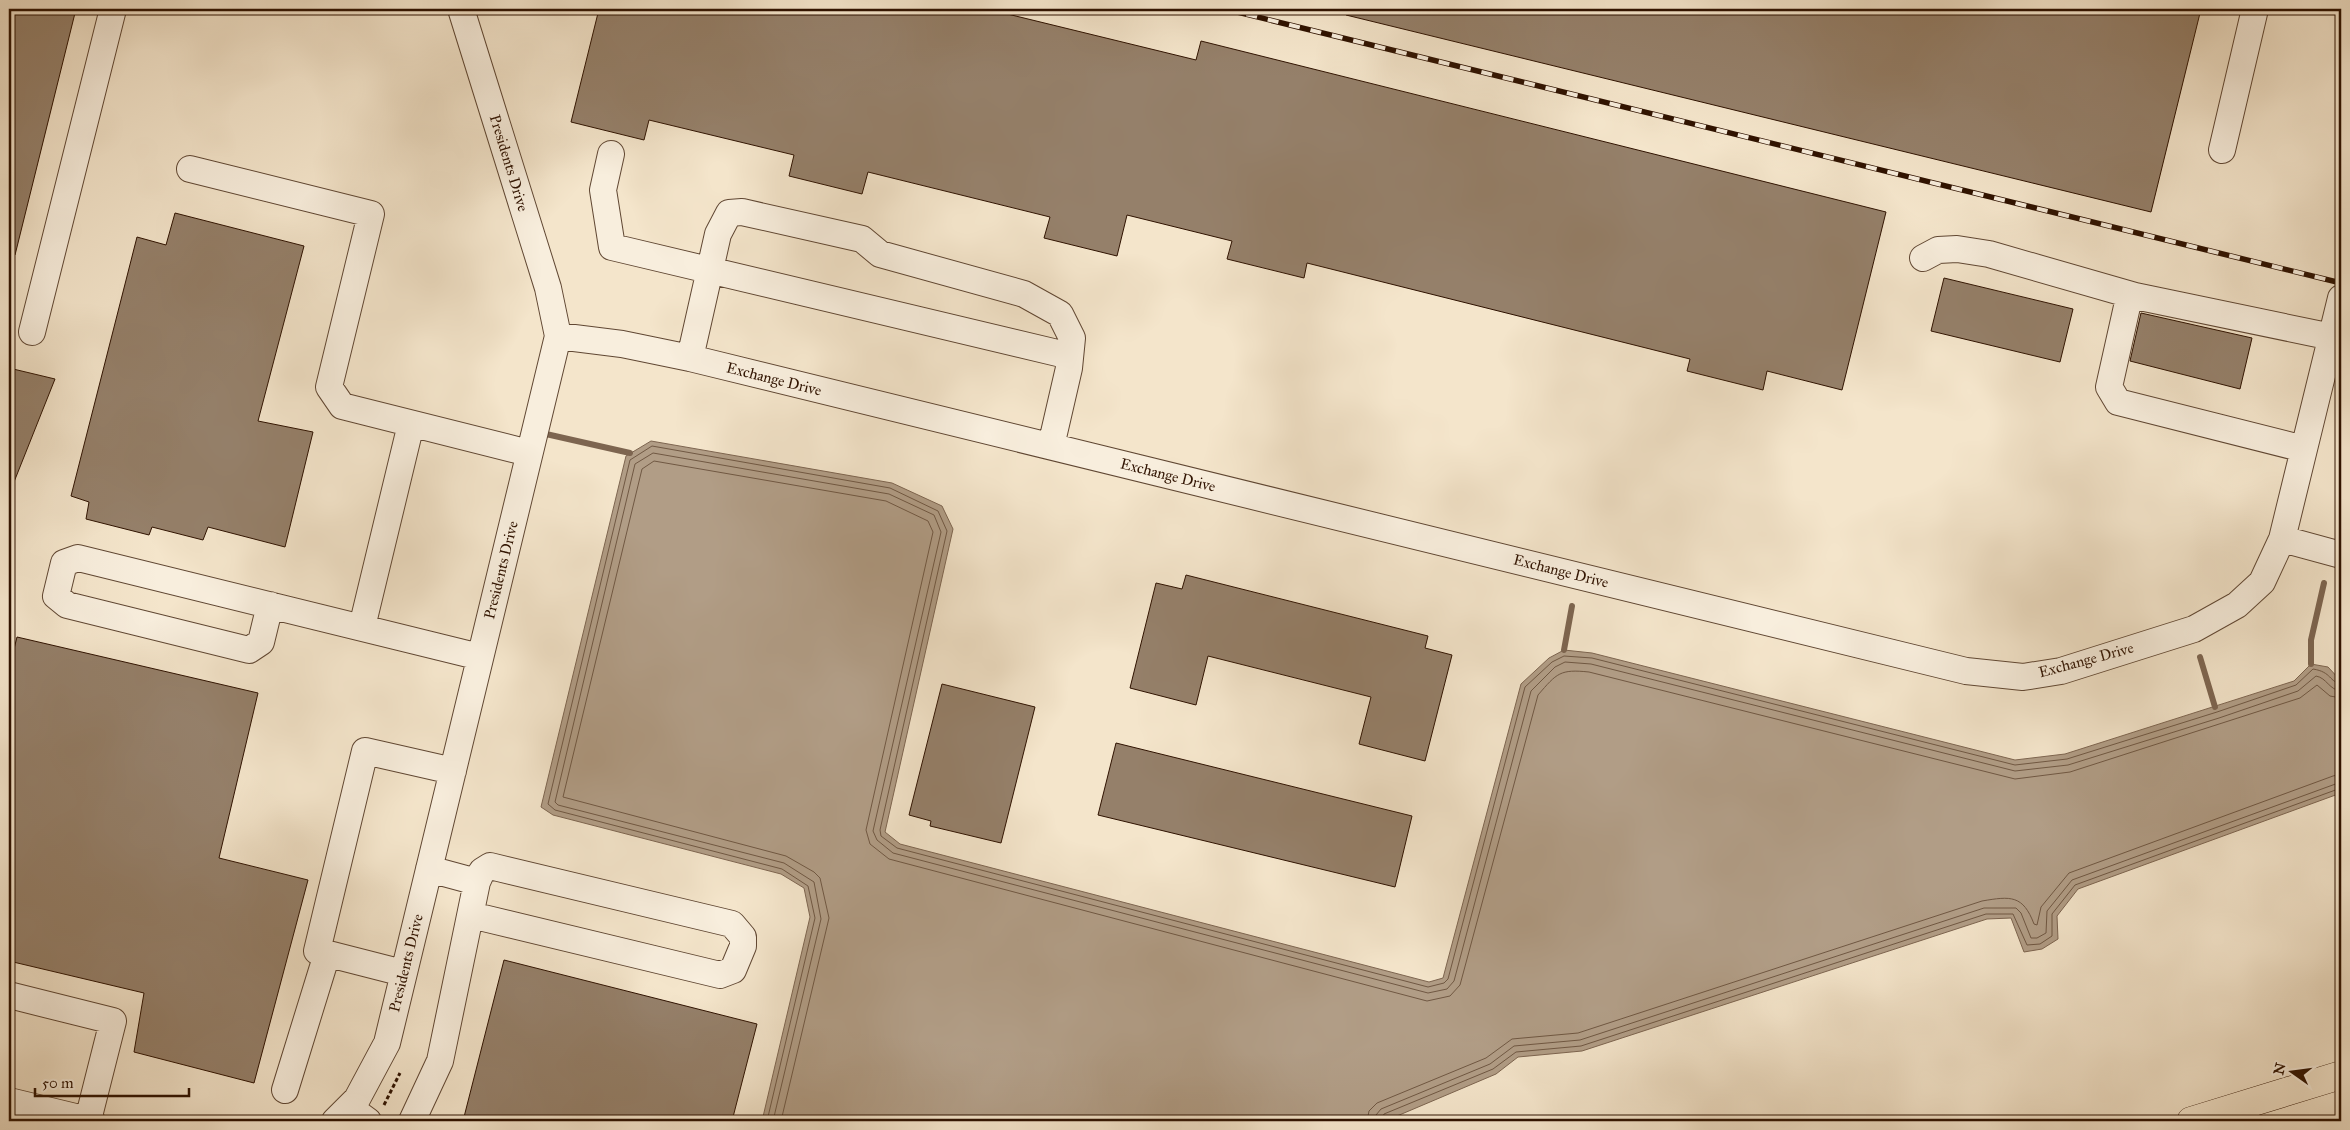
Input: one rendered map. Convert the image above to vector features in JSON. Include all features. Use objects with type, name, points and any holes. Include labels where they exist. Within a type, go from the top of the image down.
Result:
[{"type":"highway","points":[[2191,1121],[2341,1075]]},
{"type":"street","points":[[32,332],[113,9]]},
{"type":"street","name":"Presidents Drive","points":[[351,1116],[357,1099],[387,1043],[558,336],[548,288],[461,9]]},
{"type":"street","points":[[2222,150],[2255,9]]},
{"type":"street","points":[[611,154],[603,190],[612,247],[1070,356]]},
{"type":"street","points":[[190,169],[371,214],[329,387],[342,406],[529,453]]},
{"type":"street","points":[[690,358],[718,234],[729,213],[742,212],[862,239],[880,254],[1024,294],[1060,314],[1072,338],[1051,446]]},
{"type":"street","points":[[1923,258],[1938,250],[1957,249],[1989,254],[2135,296],[2332,337]]},
{"type":"street","points":[[2135,296],[2128,302],[2109,386],[2118,402],[2304,449]]},
{"type":"street","name":"Exchange Drive","points":[[558,336],[622,344],[690,358],[1966,671],[2023,677],[2061,671],[2194,629],[2237,605],[2262,582],[2282,539],[2341,298]]},
{"type":"street","points":[[362,627],[410,424]]},
{"type":"street","points":[[2282,539],[2341,555]]},
{"type":"street","points":[[270,605],[261,642],[249,650],[67,604],[56,596],[64,563],[78,558],[362,627],[480,657]]},
{"type":"street","points":[[403,974],[317,951],[365,751],[452,771]]},
{"type":"street","points":[[412,1121],[440,1061],[477,882],[482,870],[490,866],[732,924],[743,937],[743,946],[734,970],[720,975],[471,915]]},
{"type":"street","points":[[429,869],[477,882]]},
{"type":"street","points":[[285,1090],[327,954]]},
{"type":"street","points":[[9,995],[112,1021],[90,1121],[9,1101]]},
{"type":"water","points":[[651,441],[892,483],[942,506],[953,529],[885,832],[900,844],[1429,982],[1443,978],[1521,684],[1549,658],[1564,650],[1592,653],[2015,760],[2065,754],[2294,681],[2311,664],[2328,667],[2341,681],[2341,793],[2078,889],[2057,916],[2058,939],[2042,949],[2024,952],[2011,918],[1987,919],[1582,1051],[1518,1057],[1496,1074],[1397,1116],[1378,1121],[762,1121],[810,917],[804,888],[781,874],[553,815],[541,807],[626,456]]},
{"type":"building","points":[[9,9],[76,9],[15,255],[9,254]]},
{"type":"building","points":[[599,9],[987,9],[1196,60],[1201,41],[1886,212],[1842,390],[1767,371],[1763,390],[1687,371],[1690,359],[1307,263],[1304,278],[1227,259],[1232,241],[1127,215],[1117,256],[1044,238],[1050,217],[868,172],[862,194],[789,176],[794,155],[649,120],[644,140],[571,122]]},
{"type":"building","points":[[1346,9],[2201,9],[2151,212],[1346,15]]},
{"type":"building","points":[[175,213],[304,246],[258,421],[313,432],[285,547],[208,527],[203,540],[152,527],[149,535],[86,519],[89,502],[71,496],[137,237],[166,245]]},
{"type":"building","points":[[1944,278],[2073,309],[2060,362],[1931,331]]},
{"type":"building","points":[[2141,313],[2252,338],[2240,389],[2130,361]]},
{"type":"building","points":[[9,368],[55,379],[10,492],[9,492]]},
{"type":"building","points":[[1186,575],[1428,636],[1425,648],[1452,655],[1425,761],[1359,744],[1371,697],[1208,656],[1196,705],[1130,688],[1156,583],[1182,589]]},
{"type":"building","points":[[17,637],[258,693],[219,858],[308,880],[254,1083],[134,1052],[144,993],[9,961],[9,669]]},
{"type":"building","points":[[942,684],[1035,707],[1001,843],[930,826],[931,821],[909,815]]},
{"type":"building","points":[[1116,743],[1412,816],[1395,887],[1098,815]]},
{"type":"building","points":[[504,960],[757,1024],[732,1121],[463,1121]]},
{"type":"waterway","points":[[546,434],[630,453]]},
{"type":"waterway","points":[[2340,520],[2341,513]]},
{"type":"waterway","points":[[2311,664],[2311,640],[2324,583]]},
{"type":"waterway","points":[[1564,650],[1572,606]]},
{"type":"waterway","points":[[2200,657],[2215,707]]},
{"type":"railway","points":[[1225,9],[2341,283]]}]
